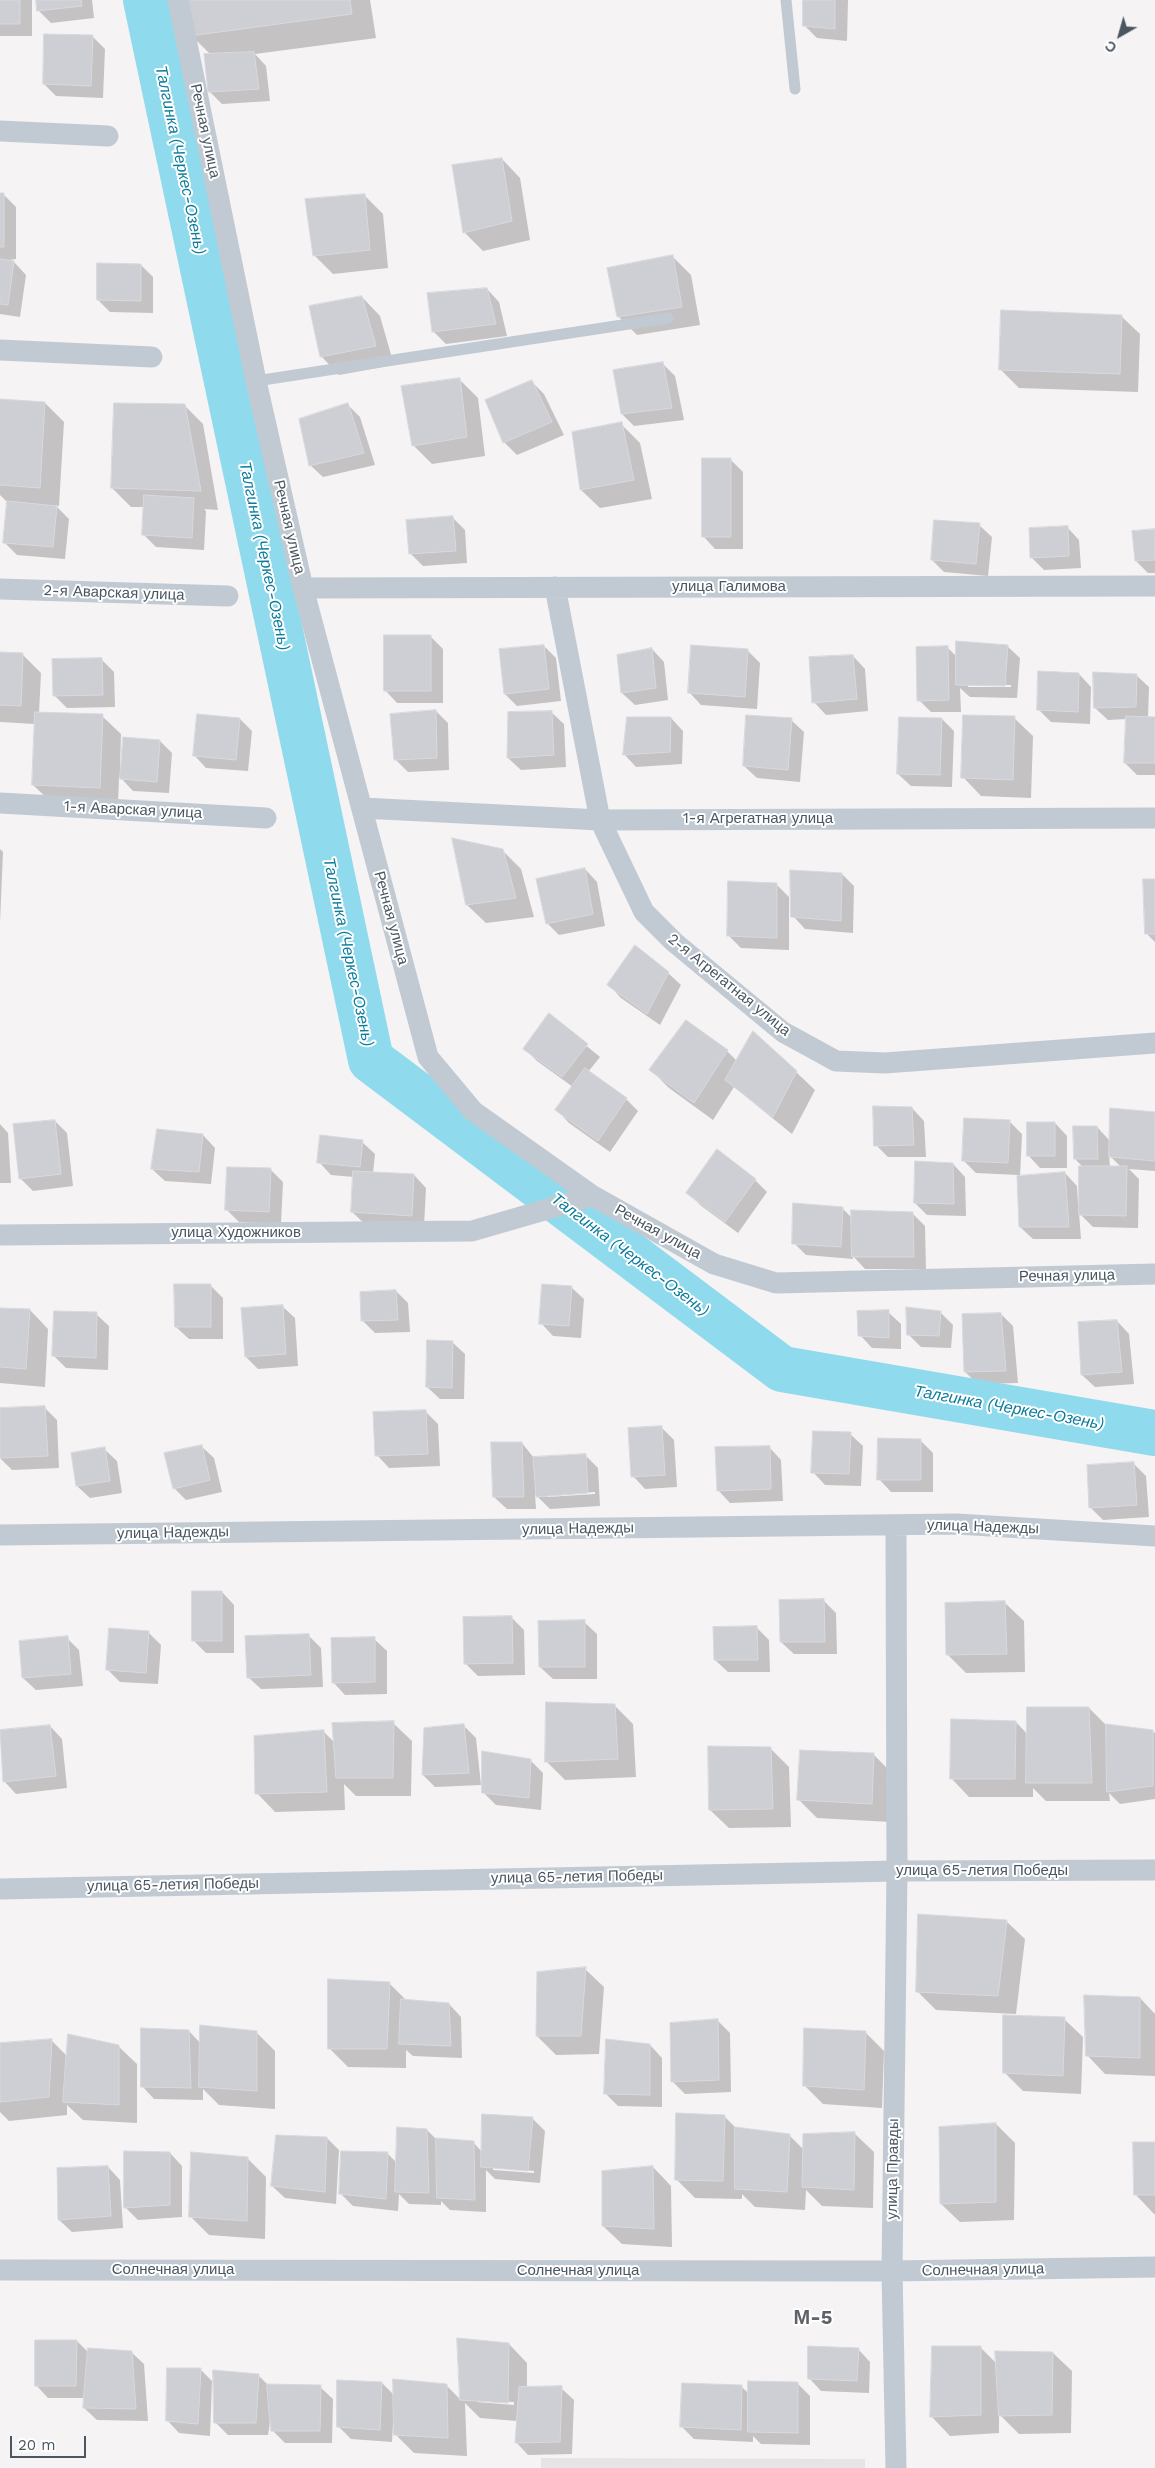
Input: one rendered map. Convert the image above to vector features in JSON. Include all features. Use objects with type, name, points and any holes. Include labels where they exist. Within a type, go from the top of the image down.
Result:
[{"type":"street","name":"Речная улица","points":[[178,0],[256,381],[303,588],[428,1056],[473,1112],[593,1196],[714,1264],[776,1283],[1155,1274]]},
{"type":"street","points":[[0,131],[108,136]]},
{"type":"street","points":[[0,350],[152,357]]},
{"type":"street","name":"улица Галимова","points":[[303,588],[1155,586]]},
{"type":"street","name":"2-я Агрегатная улица","points":[[555,587],[600,820],[644,912],[674,942],[783,1032],[836,1061],[885,1063],[1155,1043]]},
{"type":"street","name":"2-я Аварская улица","points":[[0,589],[228,596]]},
{"type":"street","name":"1-я Аварская улица","points":[[0,803],[266,818]]},
{"type":"street","name":"1-я Агрегатная улица","points":[[362,808],[600,820],[1155,818]]},
{"type":"street","name":"улица Художников","points":[[0,1235],[472,1231],[593,1196]]},
{"type":"street","name":"улица Надежды","points":[[0,1535],[957,1524],[1155,1536]]},
{"type":"street","name":"улица Правды","points":[[896,1525],[897,1871],[892,2271],[896,2468]]},
{"type":"street","name":"улица 65-летия Победы","points":[[0,1889],[897,1871],[1155,1870]]},
{"type":"street","name":"Солнечная улица","points":[[0,2270],[892,2271],[1155,2267]]},
{"type":"lane","points":[[786,0],[795,89]]},
{"type":"lane","points":[[256,381],[668,318]]},
{"type":"shaded area","points":[[541,2458],[865,2459],[865,2468],[541,2468]]},
{"type":"building","points":[[0,0],[20,0],[20,24],[0,24]]},
{"type":"building","points":[[36,0],[81,0],[82,6],[37,11]]},
{"type":"building","points":[[185,0],[350,0],[352,14],[190,36]]},
{"type":"building","points":[[803,0],[835,0],[835,29],[803,26]]},
{"type":"building","points":[[44,34],[93,35],[91,86],[43,84]]},
{"type":"building","points":[[254,52],[259,89],[208,92],[204,54]]},
{"type":"building","points":[[502,158],[512,221],[463,233],[452,165]]},
{"type":"building","points":[[0,193],[4,193],[4,247],[0,247]]},
{"type":"building","points":[[365,194],[370,250],[313,256],[305,199]]},
{"type":"building","points":[[673,255],[682,307],[617,317],[607,268]]},
{"type":"building","points":[[0,259],[14,261],[8,305],[0,304]]},
{"type":"building","points":[[97,263],[141,264],[141,301],[97,300]]},
{"type":"building","points":[[487,288],[496,324],[432,332],[427,293]]},
{"type":"building","points":[[362,296],[376,346],[320,357],[309,306]]},
{"type":"building","points":[[1001,310],[1122,315],[1120,374],[999,370]]},
{"type":"building","points":[[663,362],[672,408],[621,414],[613,370]]},
{"type":"building","points":[[460,378],[467,437],[412,446],[401,386]]},
{"type":"building","points":[[532,380],[552,422],[503,443],[485,400]]},
{"type":"building","points":[[0,399],[45,402],[40,488],[0,485]]},
{"type":"building","points":[[114,403],[185,404],[201,491],[111,488]]},
{"type":"building","points":[[348,403],[364,453],[309,466],[299,419]]},
{"type":"building","points":[[622,422],[634,480],[580,490],[572,432]]},
{"type":"building","points":[[702,458],[731,458],[731,537],[702,537]]},
{"type":"building","points":[[144,495],[194,498],[192,538],[142,535]]},
{"type":"building","points":[[7,501],[57,506],[53,547],[3,543]]},
{"type":"building","points":[[453,516],[456,551],[409,554],[406,520]]},
{"type":"building","points":[[934,520],[980,523],[976,564],[931,560]]},
{"type":"building","points":[[1068,526],[1069,556],[1030,558],[1029,528]]},
{"type":"building","points":[[1155,529],[1155,560],[1135,561],[1132,531]]},
{"type":"building","points":[[384,635],[431,635],[431,691],[384,691]]},
{"type":"building","points":[[956,641],[1008,645],[1005,686],[956,685]]},
{"type":"building","points":[[544,645],[549,689],[504,694],[499,649]]},
{"type":"building","points":[[691,645],[748,649],[745,697],[688,693]]},
{"type":"building","points":[[948,646],[949,700],[917,701],[916,647]]},
{"type":"building","points":[[652,648],[656,688],[621,693],[617,655]]},
{"type":"building","points":[[0,652],[23,653],[21,706],[0,705]]},
{"type":"building","points":[[853,655],[857,699],[812,703],[809,657]]},
{"type":"building","points":[[102,658],[103,695],[53,696],[52,659]]},
{"type":"building","points":[[1038,671],[1079,673],[1078,712],[1037,710]]},
{"type":"building","points":[[1093,672],[1137,674],[1136,707],[1094,708]]},
{"type":"building","points":[[436,710],[437,758],[394,760],[390,714]]},
{"type":"building","points":[[552,711],[554,755],[507,758],[508,712]]},
{"type":"building","points":[[35,712],[103,714],[100,788],[32,785]]},
{"type":"building","points":[[197,714],[240,718],[236,760],[193,756]]},
{"type":"building","points":[[746,715],[792,718],[788,770],[743,766]]},
{"type":"building","points":[[963,715],[1015,716],[1013,780],[961,778]]},
{"type":"building","points":[[1126,716],[1155,717],[1155,763],[1124,763]]},
{"type":"building","points":[[627,717],[671,717],[670,752],[623,755]]},
{"type":"building","points":[[899,717],[942,718],[940,775],[897,774]]},
{"type":"building","points":[[123,737],[160,740],[157,782],[120,779]]},
{"type":"building","points":[[452,838],[503,849],[516,898],[466,905]]},
{"type":"building","points":[[585,868],[593,914],[546,924],[536,879]]},
{"type":"building","points":[[790,870],[842,873],[841,921],[791,917]]},
{"type":"building","points":[[1143,879],[1155,879],[1155,934],[1145,934]]},
{"type":"building","points":[[728,881],[777,883],[777,938],[727,936]]},
{"type":"building","points":[[635,945],[669,972],[647,1014],[607,985]]},
{"type":"building","points":[[549,1013],[588,1044],[562,1077],[523,1049]]},
{"type":"building","points":[[686,1020],[728,1050],[694,1103],[649,1070]]},
{"type":"building","points":[[753,1031],[797,1071],[773,1117],[725,1080]]},
{"type":"building","points":[[585,1068],[627,1098],[598,1141],[555,1110]]},
{"type":"building","points":[[873,1106],[912,1107],[914,1145],[874,1146]]},
{"type":"building","points":[[1110,1108],[1155,1112],[1155,1161],[1109,1157]]},
{"type":"building","points":[[964,1118],[1010,1120],[1008,1163],[962,1161]]},
{"type":"building","points":[[55,1120],[61,1174],[19,1179],[13,1124]]},
{"type":"building","points":[[1027,1122],[1055,1122],[1055,1156],[1027,1156]]},
{"type":"building","points":[[1073,1126],[1097,1126],[1098,1159],[1074,1159]]},
{"type":"building","points":[[157,1129],[203,1134],[199,1172],[151,1169]]},
{"type":"building","points":[[320,1135],[363,1140],[360,1167],[317,1163]]},
{"type":"building","points":[[717,1149],[756,1179],[725,1222],[686,1193]]},
{"type":"building","points":[[915,1161],[953,1163],[954,1204],[914,1203]]},
{"type":"building","points":[[1079,1166],[1127,1166],[1126,1216],[1079,1215]]},
{"type":"building","points":[[227,1167],[271,1168],[269,1212],[225,1210]]},
{"type":"building","points":[[353,1171],[414,1174],[412,1216],[351,1212]]},
{"type":"building","points":[[1065,1172],[1069,1227],[1019,1227],[1017,1176]]},
{"type":"building","points":[[793,1203],[843,1207],[841,1247],[792,1244]]},
{"type":"building","points":[[851,1210],[913,1212],[914,1257],[852,1257]]},
{"type":"building","points":[[174,1284],[211,1284],[211,1327],[175,1327]]},
{"type":"building","points":[[542,1284],[572,1286],[569,1326],[539,1324]]},
{"type":"building","points":[[396,1290],[398,1320],[361,1321],[360,1292]]},
{"type":"building","points":[[283,1305],[286,1354],[245,1357],[241,1308]]},
{"type":"building","points":[[906,1307],[941,1311],[939,1336],[907,1335]]},
{"type":"building","points":[[0,1308],[30,1309],[26,1369],[0,1367]]},
{"type":"building","points":[[889,1310],[889,1338],[858,1336],[857,1311]]},
{"type":"building","points":[[54,1311],[97,1312],[96,1358],[52,1356]]},
{"type":"building","points":[[1001,1313],[1006,1371],[964,1372],[962,1314]]},
{"type":"building","points":[[1117,1320],[1122,1372],[1081,1375],[1078,1322]]},
{"type":"building","points":[[427,1340],[453,1341],[452,1388],[426,1387]]},
{"type":"building","points":[[45,1406],[48,1456],[0,1458],[0,1408]]},
{"type":"building","points":[[426,1410],[428,1454],[375,1456],[373,1412]]},
{"type":"building","points":[[662,1426],[665,1475],[631,1477],[628,1428]]},
{"type":"building","points":[[813,1431],[851,1432],[849,1474],[811,1473]]},
{"type":"building","points":[[878,1438],[921,1439],[921,1480],[877,1480]]},
{"type":"building","points":[[491,1442],[522,1442],[524,1497],[493,1497]]},
{"type":"building","points":[[202,1445],[210,1480],[173,1489],[164,1453]]},
{"type":"building","points":[[770,1446],[771,1489],[717,1491],[715,1447]]},
{"type":"building","points":[[105,1447],[110,1481],[76,1486],[71,1453]]},
{"type":"building","points":[[586,1454],[588,1493],[536,1497],[533,1457]]},
{"type":"building","points":[[1134,1462],[1137,1505],[1089,1508],[1087,1465]]},
{"type":"building","points":[[192,1591],[222,1591],[222,1641],[192,1641]]},
{"type":"building","points":[[824,1599],[825,1642],[780,1642],[779,1600]]},
{"type":"building","points":[[1005,1601],[1007,1654],[946,1655],[945,1603]]},
{"type":"building","points":[[512,1616],[513,1663],[464,1664],[463,1617]]},
{"type":"building","points":[[585,1620],[585,1667],[539,1667],[538,1621]]},
{"type":"building","points":[[757,1626],[758,1660],[714,1660],[713,1627]]},
{"type":"building","points":[[109,1628],[149,1631],[146,1673],[106,1670]]},
{"type":"building","points":[[309,1634],[311,1675],[247,1678],[245,1636]]},
{"type":"building","points":[[68,1636],[71,1674],[22,1678],[19,1641]]},
{"type":"building","points":[[375,1637],[375,1682],[332,1683],[331,1638]]},
{"type":"building","points":[[546,1702],[615,1704],[618,1759],[545,1762]]},
{"type":"building","points":[[1027,1707],[1089,1707],[1092,1783],[1026,1783]]},
{"type":"building","points":[[951,1719],[1016,1721],[1015,1779],[950,1779]]},
{"type":"building","points":[[394,1721],[393,1778],[336,1778],[332,1723]]},
{"type":"building","points":[[464,1724],[469,1773],[422,1775],[424,1728]]},
{"type":"building","points":[[1106,1724],[1153,1730],[1153,1786],[1107,1792]]},
{"type":"building","points":[[50,1725],[56,1776],[3,1782],[0,1730]]},
{"type":"building","points":[[324,1730],[327,1792],[255,1794],[254,1736]]},
{"type":"building","points":[[708,1746],[771,1747],[773,1809],[709,1810]]},
{"type":"building","points":[[800,1750],[874,1753],[872,1804],[797,1800]]},
{"type":"building","points":[[482,1751],[531,1759],[529,1798],[482,1793]]},
{"type":"building","points":[[918,1914],[1007,1920],[998,1996],[916,1992]]},
{"type":"building","points":[[586,1967],[581,2036],[536,2036],[537,1972]]},
{"type":"building","points":[[328,1979],[390,1982],[387,2049],[328,2049]]},
{"type":"building","points":[[1084,1995],[1140,1997],[1140,2058],[1086,2056]]},
{"type":"building","points":[[401,1999],[449,2003],[451,2046],[399,2044]]},
{"type":"building","points":[[1003,2015],[1065,2017],[1063,2076],[1003,2073]]},
{"type":"building","points":[[718,2019],[719,2080],[671,2082],[670,2023]]},
{"type":"building","points":[[200,2025],[257,2031],[257,2091],[199,2087]]},
{"type":"building","points":[[141,2028],[189,2030],[191,2088],[141,2087]]},
{"type":"building","points":[[804,2028],[866,2031],[864,2090],[803,2086]]},
{"type":"building","points":[[68,2034],[119,2045],[119,2105],[63,2102]]},
{"type":"building","points":[[52,2039],[49,2097],[0,2102],[0,2043]]},
{"type":"building","points":[[606,2039],[650,2044],[650,2095],[604,2094]]},
{"type":"building","points":[[676,2113],[725,2115],[723,2181],[675,2180]]},
{"type":"building","points":[[482,2114],[533,2117],[528,2171],[481,2167]]},
{"type":"building","points":[[996,2123],[996,2202],[940,2204],[939,2127]]},
{"type":"building","points":[[397,2127],[427,2129],[429,2193],[395,2192]]},
{"type":"building","points":[[735,2127],[790,2134],[787,2192],[735,2189]]},
{"type":"building","points":[[855,2132],[854,2190],[802,2187],[803,2134]]},
{"type":"building","points":[[276,2135],[327,2137],[325,2192],[271,2186]]},
{"type":"building","points":[[436,2138],[474,2141],[475,2200],[437,2198]]},
{"type":"building","points":[[1133,2142],[1155,2142],[1155,2195],[1134,2195]]},
{"type":"building","points":[[124,2151],[170,2152],[170,2205],[124,2208]]},
{"type":"building","points":[[341,2151],[388,2152],[386,2199],[339,2194]]},
{"type":"building","points":[[191,2152],[248,2157],[247,2221],[189,2217]]},
{"type":"building","points":[[108,2166],[111,2216],[58,2220],[57,2168]]},
{"type":"building","points":[[653,2166],[654,2229],[602,2226],[602,2171]]},
{"type":"building","points":[[457,2338],[509,2343],[508,2403],[460,2400]]},
{"type":"building","points":[[35,2340],[77,2340],[76,2386],[35,2386]]},
{"type":"building","points":[[808,2346],[859,2348],[857,2381],[808,2379]]},
{"type":"building","points":[[932,2346],[981,2346],[981,2415],[930,2417]]},
{"type":"building","points":[[88,2348],[132,2351],[136,2409],[83,2408]]},
{"type":"building","points":[[995,2351],[1053,2352],[1052,2415],[999,2416]]},
{"type":"building","points":[[167,2368],[201,2368],[198,2424],[166,2421]]},
{"type":"building","points":[[213,2370],[259,2374],[256,2423],[214,2423]]},
{"type":"building","points":[[393,2379],[447,2384],[448,2438],[394,2435]]},
{"type":"building","points":[[337,2380],[382,2382],[380,2430],[337,2427]]},
{"type":"building","points":[[748,2381],[798,2382],[798,2433],[748,2432]]},
{"type":"building","points":[[682,2383],[742,2385],[741,2430],[680,2427]]},
{"type":"building","points":[[267,2384],[321,2385],[320,2431],[271,2431]]},
{"type":"building","points":[[562,2386],[560,2442],[515,2443],[519,2387]]},
{"type":"waterway","name":"Талгинка (Черкес-Озень)","points":[[146,0],[371,1060],[782,1369],[1155,1433]]},
{"type":"district","name":"М-5","points":[[813,2318]]}]
